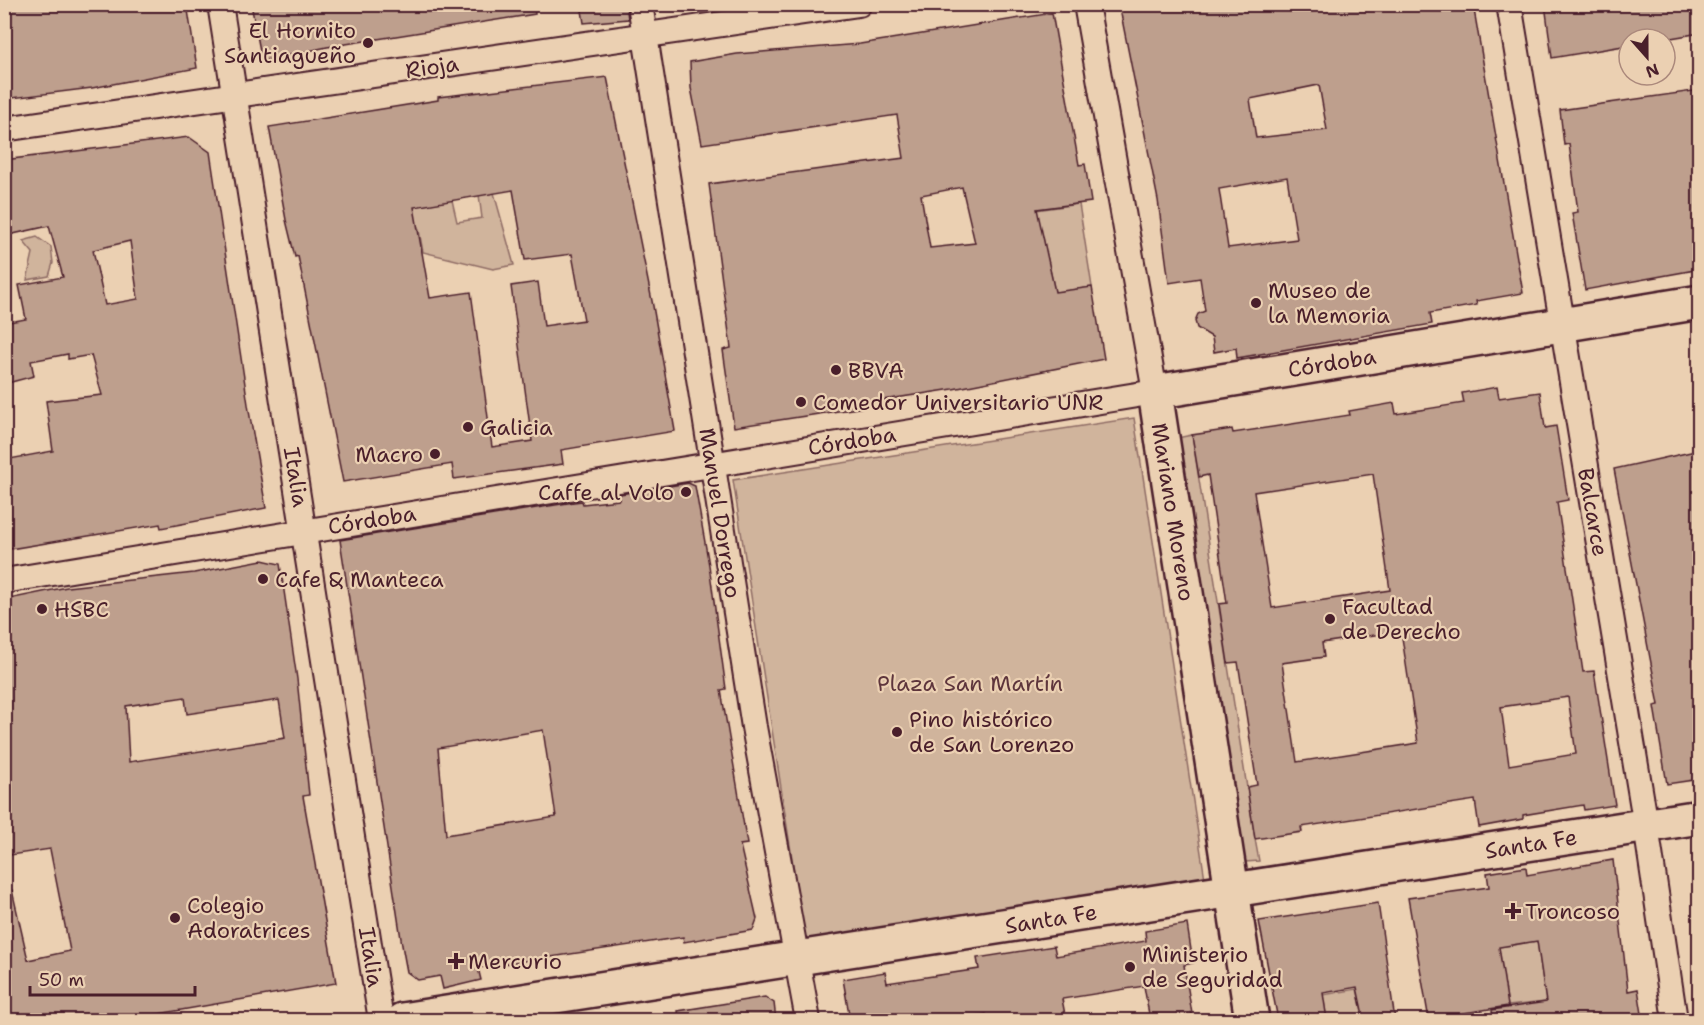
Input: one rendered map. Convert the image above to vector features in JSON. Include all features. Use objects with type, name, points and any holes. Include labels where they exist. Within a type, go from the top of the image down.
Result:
[{"type":"main road","name":"Córdoba","points":[[1155,392],[1700,302]]},
{"type":"main road","name":"Mariano Moreno","points":[[1155,392],[1252,1020]]},
{"type":"main road","name":"Santa Fe","points":[[402,1020],[1700,817]]},
{"type":"street","name":"Italia","points":[[220,4],[381,1020]]},
{"type":"street","name":"Manuel Dorrego","points":[[640,4],[754,727],[808,1020]]},
{"type":"street","name":"Rioja","points":[[4,129],[859,4]]},
{"type":"street","name":"Mariano Moreno","points":[[1086,4],[1155,392]]},
{"type":"street","name":"Balcarce","points":[[1509,4],[1646,826],[1675,1020]]},
{"type":"street","name":"Córdoba","points":[[4,580],[1155,392]]},
{"type":"green space","points":[[494,193],[514,265],[493,269],[423,252],[419,230],[372,238],[412,207],[452,200],[457,222],[482,218],[479,195]]},
{"type":"green space","points":[[1079,204],[1092,287],[1055,292],[1042,233],[970,219]]},
{"type":"green space","points":[[37,237],[51,247],[53,263],[49,276],[27,280],[33,253],[23,241]]},
{"type":"green space","name":"Plaza San Martín","points":[[1134,418],[1207,892],[823,949],[804,935],[733,480]]},
{"type":"green space","points":[[1192,435],[1259,861],[1245,862],[1177,438]]},
{"type":"green space","points":[[1537,941],[1546,1002],[1508,1006],[1499,947]]},
{"type":"green space","points":[[1357,989],[1364,1020],[1327,1020],[1323,995]]},
{"type":"building","points":[[4,4],[187,4],[197,68],[92,88],[4,99]]},
{"type":"building","points":[[251,4],[534,4],[535,14],[327,47],[262,61]]},
{"type":"building","points":[[581,4],[626,4],[628,19],[584,23]]},
{"type":"building","points":[[1119,4],[1473,4],[1523,293],[1476,301],[1477,305],[1430,313],[1432,324],[1237,358],[1236,348],[1214,352],[1212,337],[1197,328],[1195,321],[1198,314],[1205,311],[1200,278],[1169,283],[1158,200]],"holes":[[[1319,85],[1327,130],[1256,138],[1250,99]],[[1287,177],[1297,239],[1228,248],[1219,189]]]},
{"type":"building","points":[[1545,4],[1700,4],[1700,33],[1677,37],[1677,27],[1617,27],[1617,47],[1552,58]]},
{"type":"building","points":[[1052,13],[1079,165],[1085,164],[1091,202],[1037,209],[1055,292],[1092,287],[1104,359],[953,389],[864,403],[864,407],[734,427],[723,350],[731,348],[709,184],[904,158],[897,115],[702,144],[691,88],[690,62],[737,54],[860,44]],"holes":[[[962,187],[975,243],[930,248],[921,195]]]},
{"type":"building","points":[[607,77],[653,306],[675,431],[561,450],[563,464],[454,479],[452,464],[343,482],[298,256],[295,257],[286,220],[269,127],[438,100],[438,97]],"holes":[[[513,190],[525,260],[572,254],[584,320],[544,326],[538,282],[511,286],[532,441],[492,447],[471,292],[430,298],[414,207]]]},
{"type":"building","points":[[1700,90],[1700,269],[1585,290],[1572,213],[1578,212],[1569,144],[1564,145],[1560,110]]},
{"type":"building","points":[[189,137],[210,152],[266,508],[161,528],[160,524],[4,550],[4,460],[53,451],[46,401],[102,395],[91,355],[68,359],[68,354],[31,361],[34,376],[4,384],[4,323],[26,319],[19,285],[63,277],[49,226],[4,236],[4,160]],"holes":[[[130,241],[138,299],[105,305],[93,250]]]},
{"type":"building","points":[[1497,387],[1499,398],[1540,392],[1545,428],[1556,426],[1568,500],[1557,502],[1583,672],[1594,671],[1615,805],[1584,810],[1583,805],[1523,815],[1523,819],[1479,827],[1475,800],[1301,827],[1302,832],[1255,839],[1247,787],[1257,785],[1238,662],[1228,663],[1219,604],[1227,603],[1208,475],[1199,477],[1192,435],[1232,429],[1233,433],[1350,415],[1349,411],[1394,403],[1396,414],[1464,403],[1462,393]],"holes":[[[1373,474],[1390,590],[1272,608],[1254,492]],[[1401,631],[1418,743],[1297,762],[1282,663],[1324,657],[1322,643]],[[1568,697],[1576,754],[1509,765],[1501,707]]]},
{"type":"building","points":[[1700,450],[1700,779],[1667,784],[1654,706],[1659,705],[1614,469]]},
{"type":"building","points":[[688,483],[695,486],[709,565],[726,689],[721,690],[747,844],[740,845],[757,919],[753,930],[684,942],[683,937],[478,968],[481,980],[443,989],[440,976],[418,980],[407,972],[402,945],[340,540],[574,502],[582,501],[583,504],[619,500],[620,494]],"holes":[[[543,730],[556,817],[446,835],[438,748]]]},
{"type":"building","points":[[262,560],[280,564],[297,679],[309,795],[303,796],[336,983],[124,1020],[4,1020],[4,891],[12,890],[28,960],[70,951],[50,849],[4,856],[4,600],[67,587],[194,573]],"holes":[[[185,697],[187,714],[279,700],[285,738],[129,762],[126,706]]]},
{"type":"building","points":[[1613,860],[1628,991],[1638,989],[1643,1020],[1493,1020],[1492,1010],[1546,1002],[1537,941],[1499,947],[1508,1006],[1457,1014],[1458,1020],[1429,1020],[1408,898],[1489,887],[1487,873],[1526,867],[1527,875]]},
{"type":"building","points":[[1378,903],[1395,1020],[1364,1020],[1357,987],[1323,993],[1327,1020],[1278,1020],[1259,921]]},
{"type":"building","points":[[1187,924],[1193,963],[1184,965],[1193,1020],[1150,1020],[1144,986],[1062,999],[1066,1020],[987,1020],[986,1014],[947,1020],[850,1020],[843,979],[885,972],[887,983],[979,969],[977,958],[1054,946],[1056,956],[1146,941],[1145,931]]},
{"type":"building","points":[[765,997],[774,1003],[776,1020],[679,1020],[678,1011]]},
{"type":"place","name":"El Hornito Santiagueño","points":[[368,43]]},
{"type":"place","name":"Museo de la Memoria","points":[[1256,303]]},
{"type":"place","name":"BBVA","points":[[836,370]]},
{"type":"place","name":"Comedor Universitario UNR","points":[[801,402]]},
{"type":"place","name":"Galicia","points":[[468,427]]},
{"type":"place","name":"Macro","points":[[435,454]]},
{"type":"place","name":"Caffe al Volo","points":[[686,492]]},
{"type":"place","name":"Cafe & Manteca","points":[[263,579]]},
{"type":"place","name":"HSBC","points":[[42,609]]},
{"type":"place","name":"Facultad de Derecho","points":[[1330,619]]},
{"type":"place","name":"Pino histórico de San Lorenzo","points":[[897,732]]},
{"type":"place","name":"Troncoso","points":[[1513,911]]},
{"type":"place","name":"Colegio Adoratrices","points":[[175,918]]},
{"type":"place","name":"Mercurio","points":[[456,961]]},
{"type":"place","name":"Ministerio de Seguridad","points":[[1130,967]]}]
